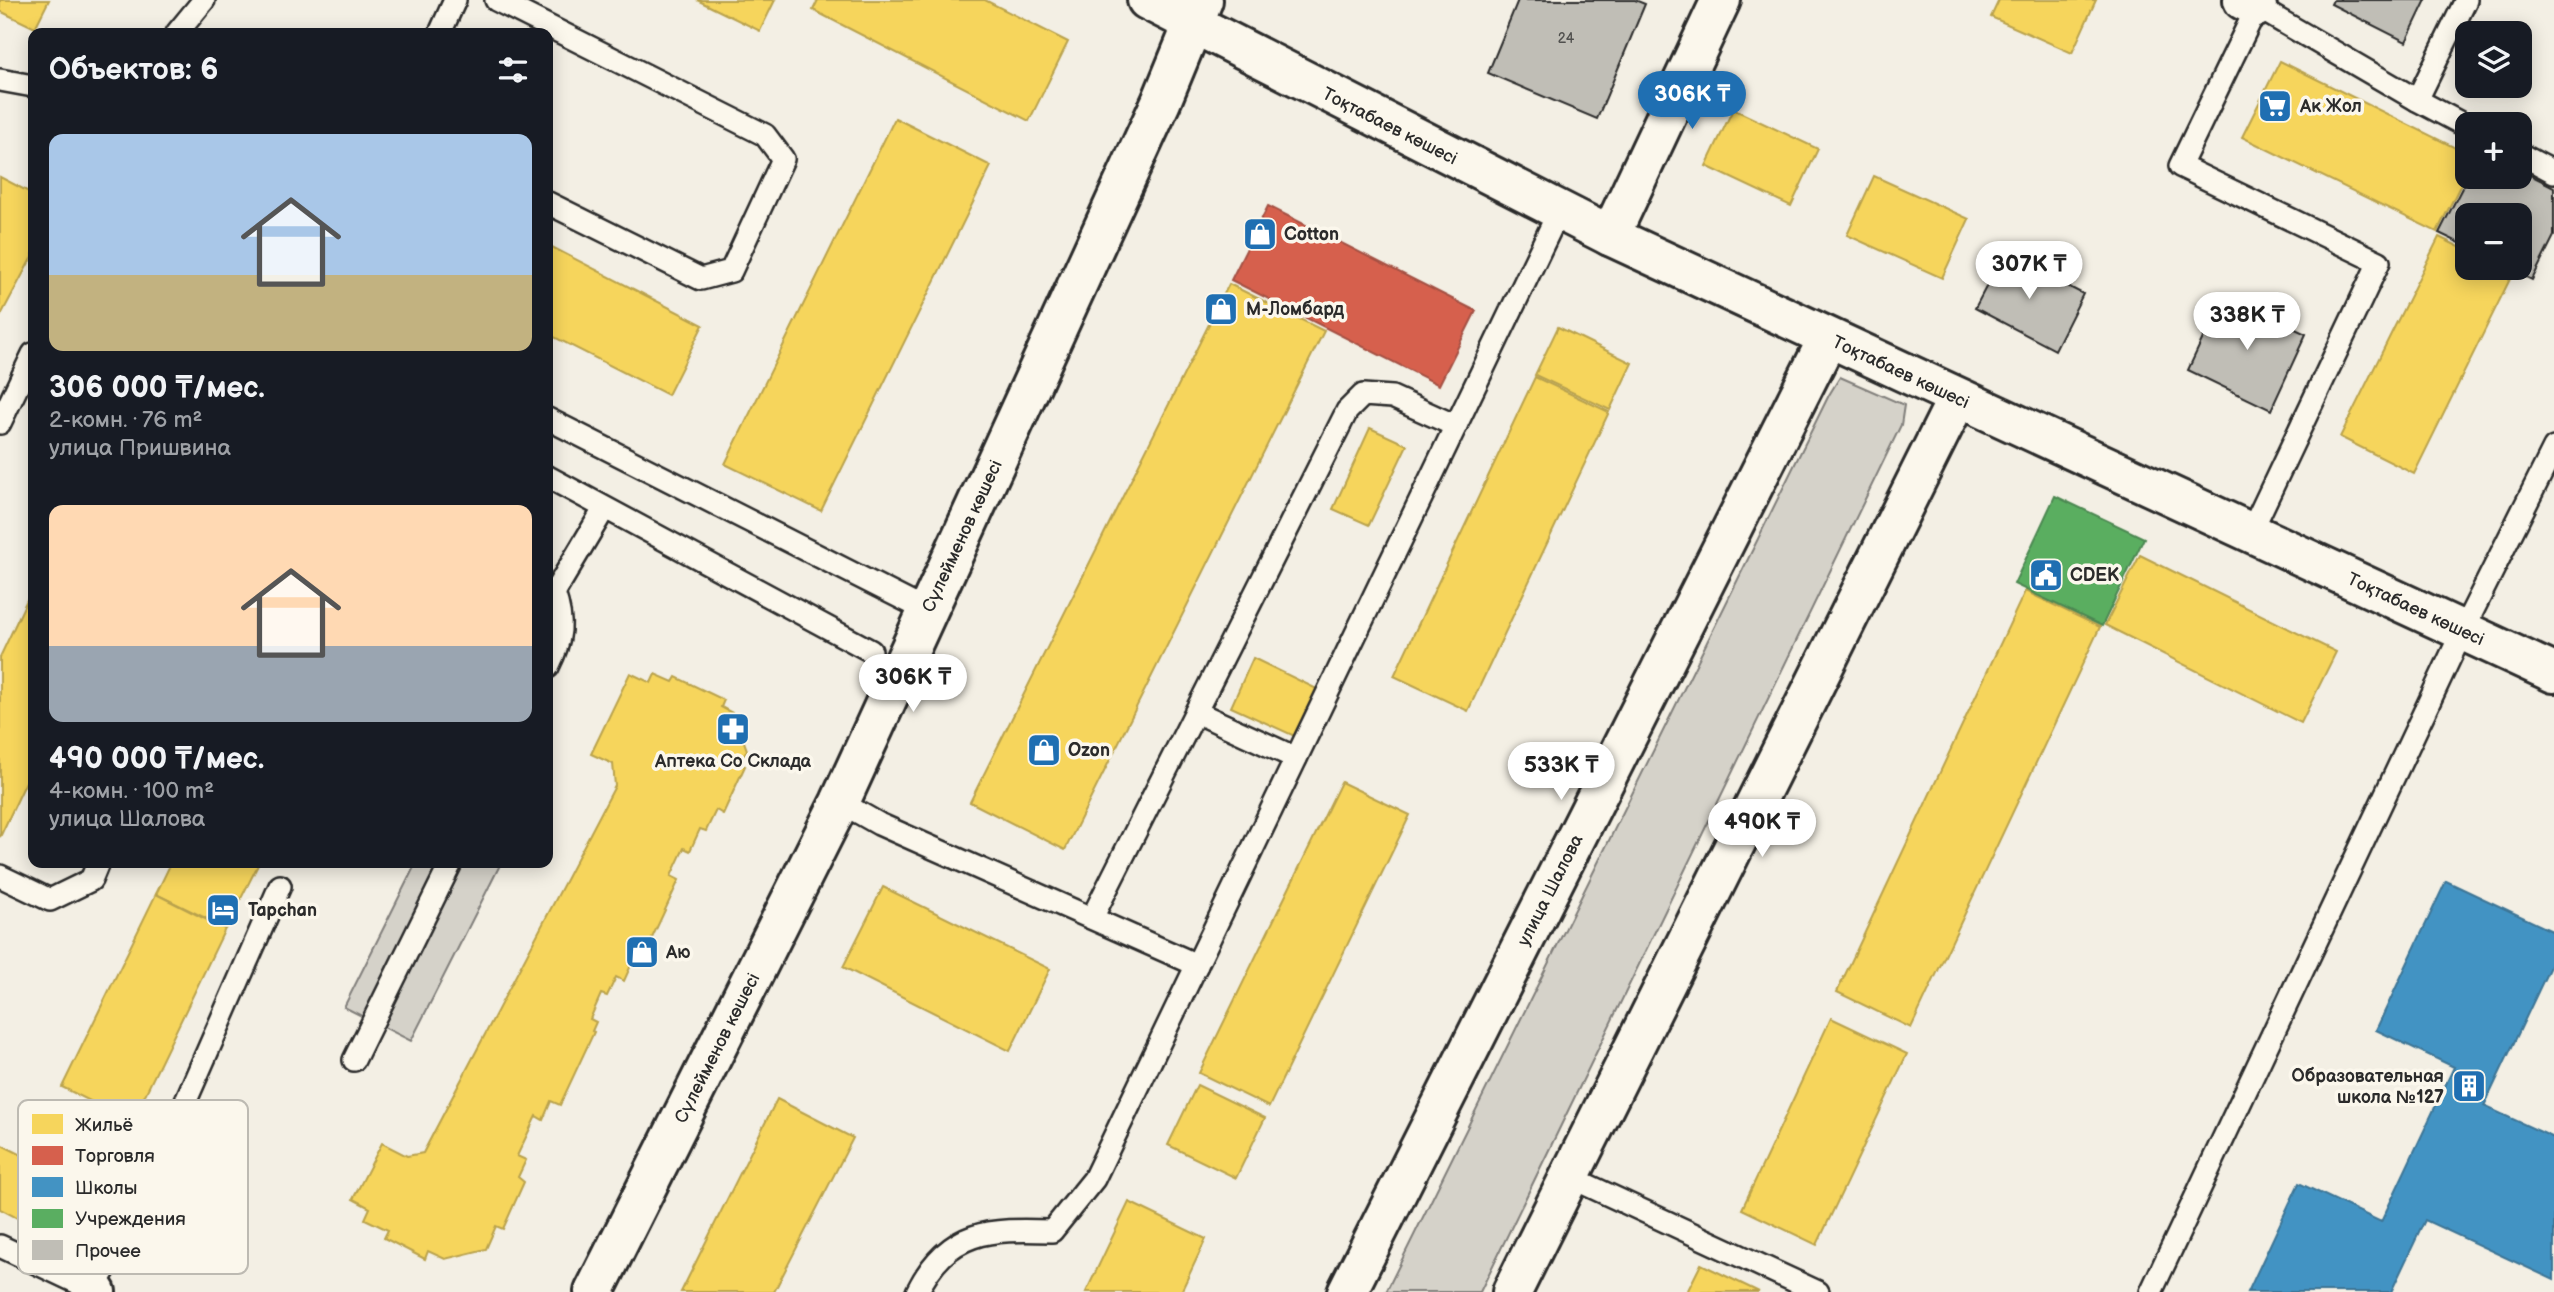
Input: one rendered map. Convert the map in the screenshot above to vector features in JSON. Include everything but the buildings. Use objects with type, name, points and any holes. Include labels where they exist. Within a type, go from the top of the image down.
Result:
[{"type":"street","points":[[1147,0],[1198,12]]},
{"type":"street","points":[[1610,236],[1721,0]]},
{"type":"street","name":"Тоқтабаев көшесі","points":[[1198,12],[1254,57],[1610,236],[2554,673]]},
{"type":"street","name":"Сүлейменов көшесі","points":[[594,1292],[840,802],[1155,114],[1198,12]]},
{"type":"street","name":"улица Шалова","points":[[1347,1292],[1828,338]]},
{"type":"street","points":[[1512,1292],[1958,399]]},
{"type":"lane","points":[[181,28],[204,0]]},
{"type":"lane","points":[[442,28],[455,0]]},
{"type":"lane","points":[[496,0],[552,28]]},
{"type":"lane","points":[[2417,100],[2466,0]]},
{"type":"lane","points":[[2250,534],[2379,262],[2180,166],[2250,4],[2455,120]]},
{"type":"lane","points":[[553,29],[765,135],[783,159],[731,271],[701,279],[553,205]]},
{"type":"lane","points":[[0,80],[28,85]]},
{"type":"lane","points":[[2532,160],[2554,172]]},
{"type":"lane","points":[[917,1292],[929,1267],[955,1243],[1004,1230],[1052,1231],[1094,1179],[1559,211]]},
{"type":"lane","points":[[0,424],[28,365]]},
{"type":"lane","points":[[1091,918],[1347,411],[1363,395],[1392,397],[1455,426]]},
{"type":"lane","points":[[553,422],[927,611]]},
{"type":"lane","points":[[2151,1292],[2463,630],[2554,448]]},
{"type":"lane","points":[[553,480],[871,651]]},
{"type":"lane","points":[[553,589],[604,509]]},
{"type":"lane","points":[[553,596],[563,618],[553,657]]},
{"type":"lane","points":[[1196,712],[1296,758]]},
{"type":"lane","points":[[840,802],[879,824],[1197,965]]},
{"type":"lane","points":[[0,876],[50,900],[90,880],[96,868]]},
{"type":"lane","points":[[354,1060],[450,868]]},
{"type":"lane","points":[[187,1100],[281,886]]},
{"type":"lane","points":[[1570,1177],[1818,1292]]},
{"type":"lane","points":[[0,1246],[18,1255]]},
{"type":"lane","points":[[58,1274],[93,1291],[103,1274]]},
{"type":"shaded area","points":[[1840,377],[1904,405],[1901,425],[1480,1292],[1386,1292],[1829,395]]},
{"type":"shaded area","points":[[414,868],[498,868],[411,1041],[344,1007]]},
{"type":"place","name":"Ак Жол","points":[[2275,106]]},
{"type":"place","name":"Cotton","points":[[1260,234]]},
{"type":"place","name":"М-Ломбард","points":[[1221,309]]},
{"type":"place","name":"CDEK","points":[[2046,575]]},
{"type":"place","name":"Аптека Со Склада","points":[[733,729]]},
{"type":"place","name":"Ozon","points":[[1044,750]]},
{"type":"place","name":"Tapchan","points":[[223,910]]},
{"type":"place","name":"Аю","points":[[642,952]]},
{"type":"place","name":"Образовательная школа №127","points":[[2469,1086]]}]
